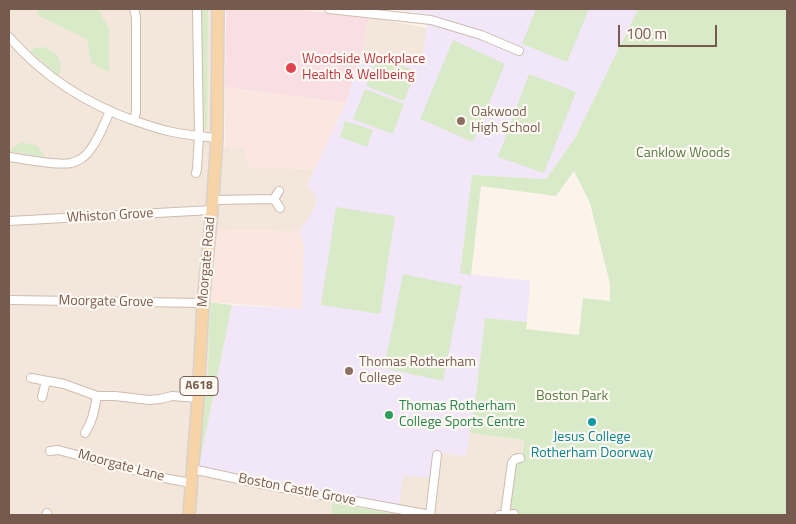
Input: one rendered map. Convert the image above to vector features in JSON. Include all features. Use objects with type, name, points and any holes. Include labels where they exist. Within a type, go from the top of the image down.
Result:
[{"type":"main road","name":"Moorgate Road","points":[[189,515],[203,303],[213,205],[217,138],[218,9]]},
{"type":"street","points":[[134,9],[136,17],[136,112],[134,120]]},
{"type":"street","points":[[196,173],[198,169],[199,136],[197,9]]},
{"type":"street","points":[[330,9],[431,20],[481,35],[519,51]]},
{"type":"street","points":[[9,37],[25,55],[48,75],[80,96],[110,111],[167,131],[217,138]]},
{"type":"street","points":[[9,157],[56,163],[76,161],[90,150],[110,111]]},
{"type":"street","points":[[279,191],[274,199],[280,208]]},
{"type":"street","name":"Whiston Grove","points":[[9,221],[274,199]]},
{"type":"street","name":"Moorgate Grove","points":[[9,300],[203,303]]},
{"type":"street","points":[[31,378],[64,384],[96,396],[149,400],[172,396],[198,398]]},
{"type":"street","points":[[42,397],[46,381]]},
{"type":"street","points":[[85,433],[94,413],[96,396]]},
{"type":"street","name":"Moorgate Lane","points":[[50,451],[58,450],[170,480],[191,483]]},
{"type":"street","points":[[431,515],[437,455]]},
{"type":"street","points":[[514,514],[502,515],[512,463],[515,459],[520,458]]},
{"type":"street","name":"Boston Castle Grove","points":[[192,469],[266,485],[431,515]]},
{"type":"shaded area","points":[[9,9],[214,9],[212,146],[244,148],[249,167],[315,169],[307,185],[313,191],[317,200],[300,231],[217,230],[212,274],[208,367],[199,466],[267,482],[335,494],[331,515],[9,515]]},
{"type":"shaded area","name":"Woodside Workplace Health & Wellbeing","points":[[226,9],[292,9],[369,17],[362,50],[346,103],[225,87]]},
{"type":"shaded area","points":[[387,9],[638,9],[575,138],[546,179],[472,175],[460,273],[530,281],[527,322],[485,318],[466,456],[433,452],[429,478],[403,475],[399,506],[267,482],[199,466],[232,305],[302,309],[304,246],[300,231],[317,200],[313,191],[307,185],[346,103],[362,50],[407,61],[422,59],[429,14]]},
{"type":"shaded area","points":[[369,17],[427,28],[422,59],[408,61],[362,50]]},
{"type":"shaded area","points":[[225,87],[346,103],[315,169],[249,167],[244,148],[225,147]]},
{"type":"shaded area","points":[[217,230],[300,231],[304,246],[302,309],[210,302]]},
{"type":"shaded area","points":[[470,433],[524,440],[523,455],[514,464],[506,515],[397,514],[403,475],[432,452],[465,456]]},
{"type":"green space","points":[[37,9],[98,9],[109,29],[109,72],[91,63],[87,39],[39,16]]},
{"type":"green space","points":[[200,9],[208,9],[207,127],[202,131],[202,73]]},
{"type":"green space","points":[[536,9],[589,9],[567,62],[522,44]]},
{"type":"green space","points":[[638,9],[787,9],[787,515],[514,515],[508,510],[514,464],[522,460],[524,440],[470,433],[485,318],[527,322],[526,329],[579,335],[583,298],[610,301],[610,284],[590,203],[574,171],[556,196],[481,186],[471,275],[460,273],[472,175],[546,179],[575,138]]},
{"type":"green space","points":[[453,40],[505,64],[473,142],[420,119]]},
{"type":"green space","points":[[41,47],[51,50],[58,57],[61,65],[59,76],[30,51]]},
{"type":"green space","points":[[378,56],[416,71],[404,101],[366,86]]},
{"type":"green space","points":[[529,74],[576,92],[544,173],[498,157]]},
{"type":"green space","points":[[365,89],[404,104],[393,134],[353,119]]},
{"type":"green space","points":[[345,121],[373,130],[367,147],[340,137]]},
{"type":"green space","points":[[21,142],[37,146],[45,157],[9,151]]},
{"type":"green space","points":[[336,207],[395,216],[380,314],[321,305]]},
{"type":"green space","points":[[403,274],[462,286],[443,381],[384,368]]},
{"type":"green space","points":[[210,302],[232,305],[199,466],[208,367]]},
{"type":"green space","points":[[333,503],[397,514],[406,515],[331,515]]},
{"type":"place","name":"Woodside Workplace Health & Wellbeing","points":[[291,68]]},
{"type":"place","name":"Oakwood High School","points":[[461,121]]},
{"type":"place","name":"Thomas Rotherham College","points":[[349,371]]},
{"type":"place","name":"Thomas Rotherham College Sports Centre","points":[[389,415]]},
{"type":"place","name":"Jesus College Rotherham Doorway","points":[[592,422]]},
{"type":"park label","name":"Canklow Woods","points":[[683,154]]},
{"type":"park label","name":"Boston Park","points":[[572,397]]}]
